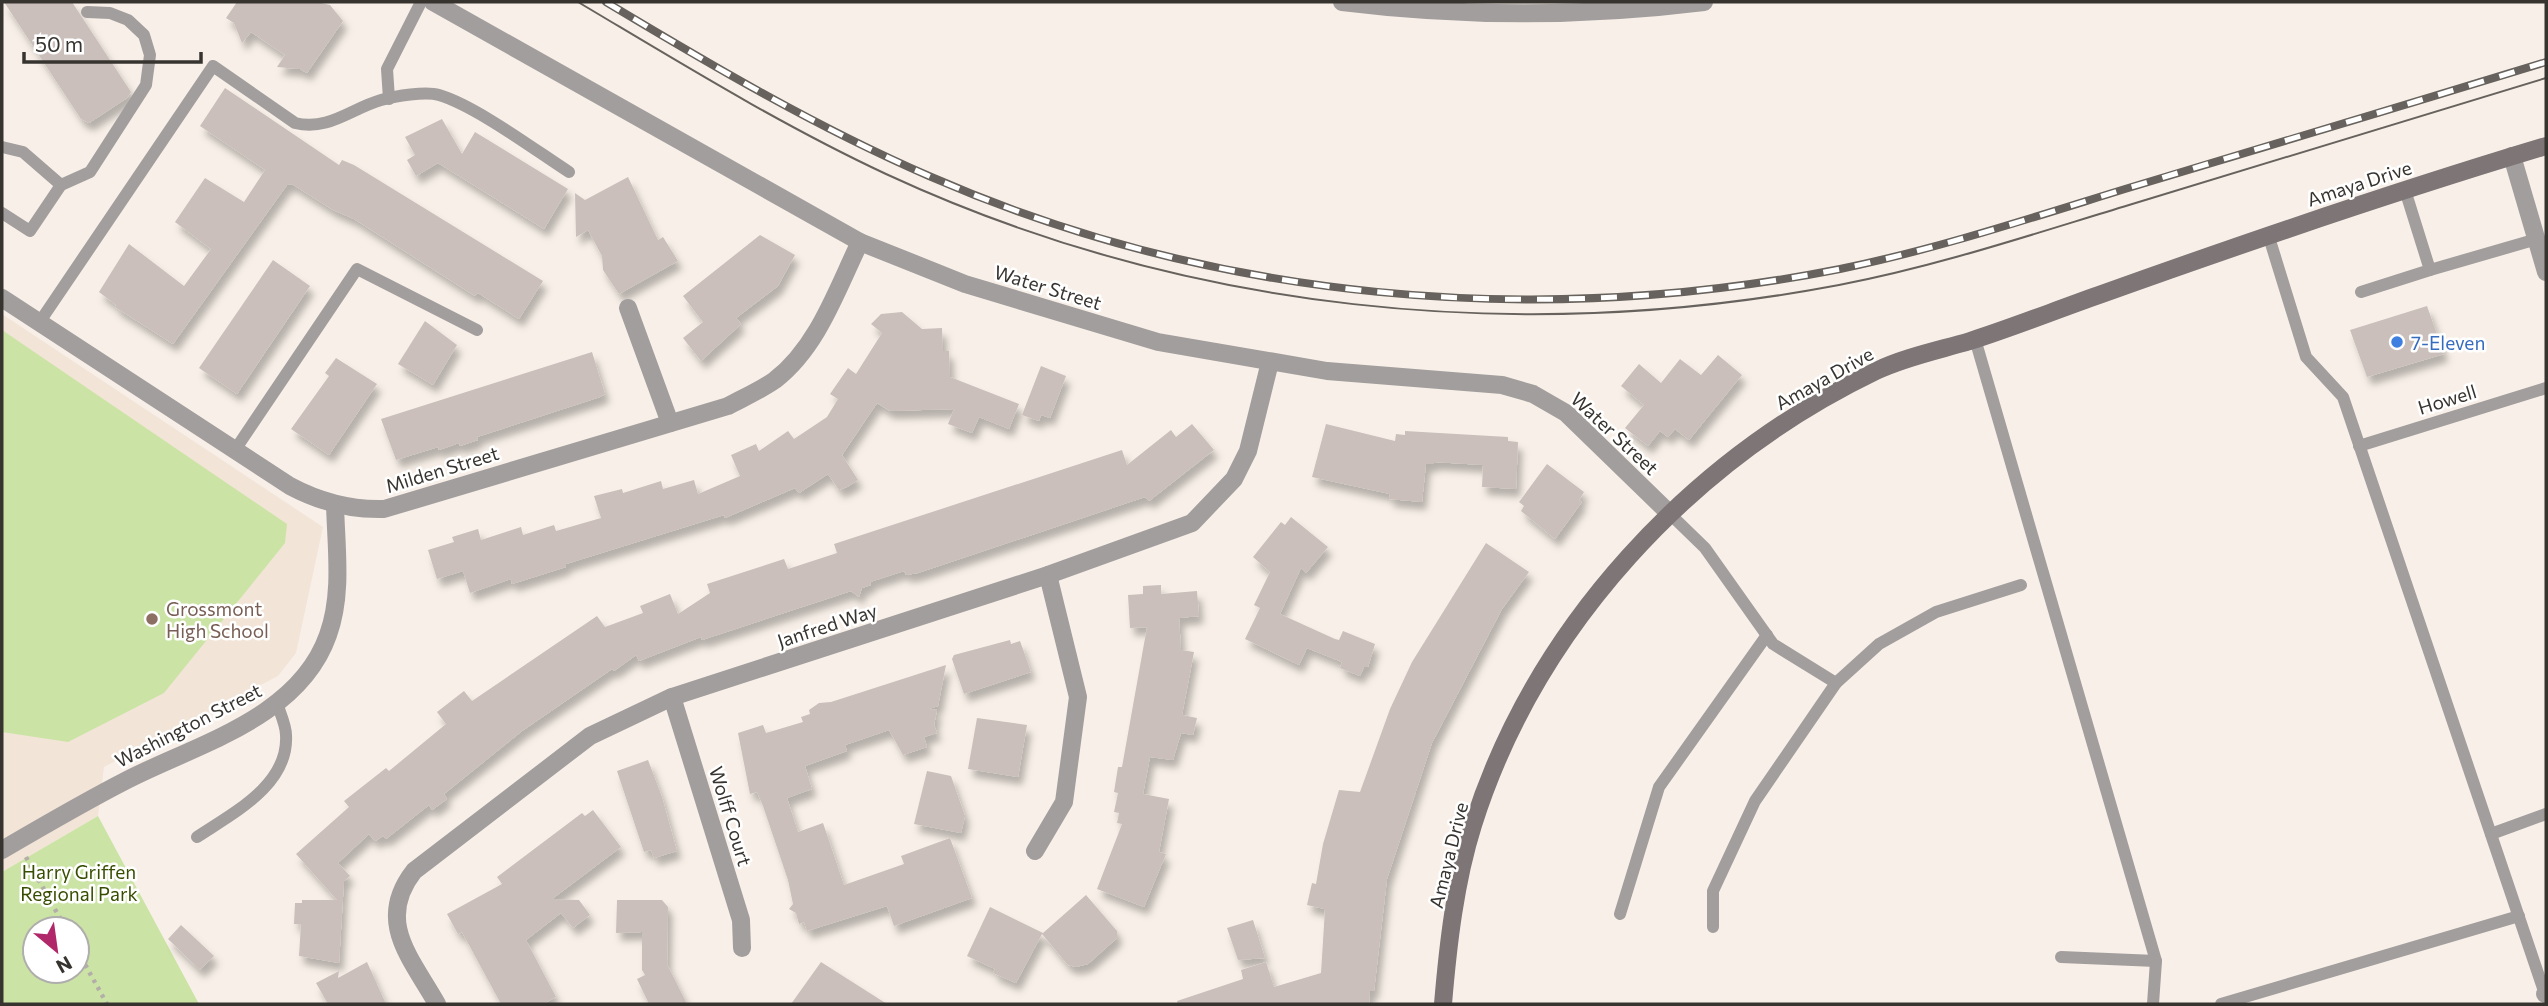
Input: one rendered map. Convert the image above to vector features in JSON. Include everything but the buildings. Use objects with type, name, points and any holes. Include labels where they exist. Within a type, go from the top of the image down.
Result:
[{"type":"main road","name":"Amaya Drive","points":[[1443,1004],[1448,946],[1473,827],[1513,728],[1567,636],[1633,552],[1670,514],[1748,447],[1835,392],[1881,368],[1975,339],[2268,234],[2546,146]]},
{"type":"street","name":"Water Street","points":[[433,2],[860,242],[965,284],[1158,342],[1327,371],[1502,385],[1533,394],[1566,413],[1670,514]]},
{"type":"street","points":[[1342,2],[1424,10],[1535,14],[1613,12],[1704,2]]},
{"type":"street","points":[[2512,156],[2546,272]]},
{"type":"street","name":"Milden Street","points":[[2,298],[315,499],[361,509],[384,509],[728,406],[783,372],[800,356],[817,331],[860,242]]},
{"type":"street","points":[[628,308],[670,423]]},
{"type":"street","name":"Janfred Way","points":[[437,1004],[396,925],[401,888],[414,871],[590,736],[672,697],[1048,575],[1192,523],[1234,479],[1248,451],[1270,362]]},
{"type":"street","name":"Washington Street","points":[[10,846],[126,781],[247,723],[277,703],[313,665],[333,618],[337,577],[335,504]]},
{"type":"street","points":[[1035,851],[1064,802],[1078,697],[1048,575]]},
{"type":"street","name":"Wolff Court","points":[[672,697],[741,920],[742,948]]},
{"type":"lane","points":[[389,99],[387,69],[421,2]]},
{"type":"lane","points":[[2,213],[30,231],[61,185],[90,172],[146,85],[150,55],[144,35],[119,16],[87,12]]},
{"type":"lane","points":[[39,323],[213,66],[295,123],[307,126],[334,121],[380,100],[437,94],[460,104],[569,172]]},
{"type":"lane","points":[[2,147],[23,152],[61,185]]},
{"type":"lane","points":[[2405,190],[2430,270]]},
{"type":"lane","points":[[2268,234],[2306,357],[2343,397],[2546,995]]},
{"type":"lane","points":[[2361,292],[2537,239]]},
{"type":"lane","points":[[235,450],[357,269],[477,330]]},
{"type":"lane","points":[[1975,339],[2156,961],[2153,1004]]},
{"type":"lane","name":"Howell","points":[[2359,446],[2546,388]]},
{"type":"lane","points":[[1670,514],[1705,548],[1773,644],[1836,683]]},
{"type":"lane","points":[[1713,927],[1713,891],[1755,801],[1836,683],[1879,644],[1936,612],[2021,585]]},
{"type":"lane","points":[[1620,914],[1659,787],[1767,635]]},
{"type":"lane","points":[[197,837],[253,799],[269,782],[285,757],[286,733],[277,703]]},
{"type":"lane","points":[[2491,834],[2546,814]]},
{"type":"lane","points":[[2221,1004],[2519,916]]},
{"type":"lane","points":[[2061,957],[2156,961]]},
{"type":"path","points":[[10,846],[57,915]]},
{"type":"path","points":[[91,975],[107,1004]]},
{"type":"shaded area","name":"Grossmont High School","points":[[2,314],[323,527],[296,653],[278,676],[104,767],[98,816],[2,872]]},
{"type":"green space","name":"Grossmont High School","points":[[2,330],[287,524],[285,543],[164,693],[68,742],[2,732]]},
{"type":"green space","name":"Harry Griffen Regional Park","points":[[98,816],[199,1004],[2,1004],[2,872]]},
{"type":"tram line","points":[[578,2],[730,92],[846,155],[999,221],[1115,258],[1234,286],[1354,304],[1475,313],[1596,313],[1718,303],[1876,277],[2021,238],[2546,78]]},
{"type":"railway","points":[[606,2],[725,72],[846,137],[929,176],[1038,218],[1149,252],[1263,276],[1377,292],[1493,299],[1609,297],[1725,287],[1876,261],[1984,232],[2546,62]]},
{"type":"place","name":"7-Eleven","points":[[2397,342]]},
{"type":"place","name":"Grossmont High School","points":[[152,619]]}]
